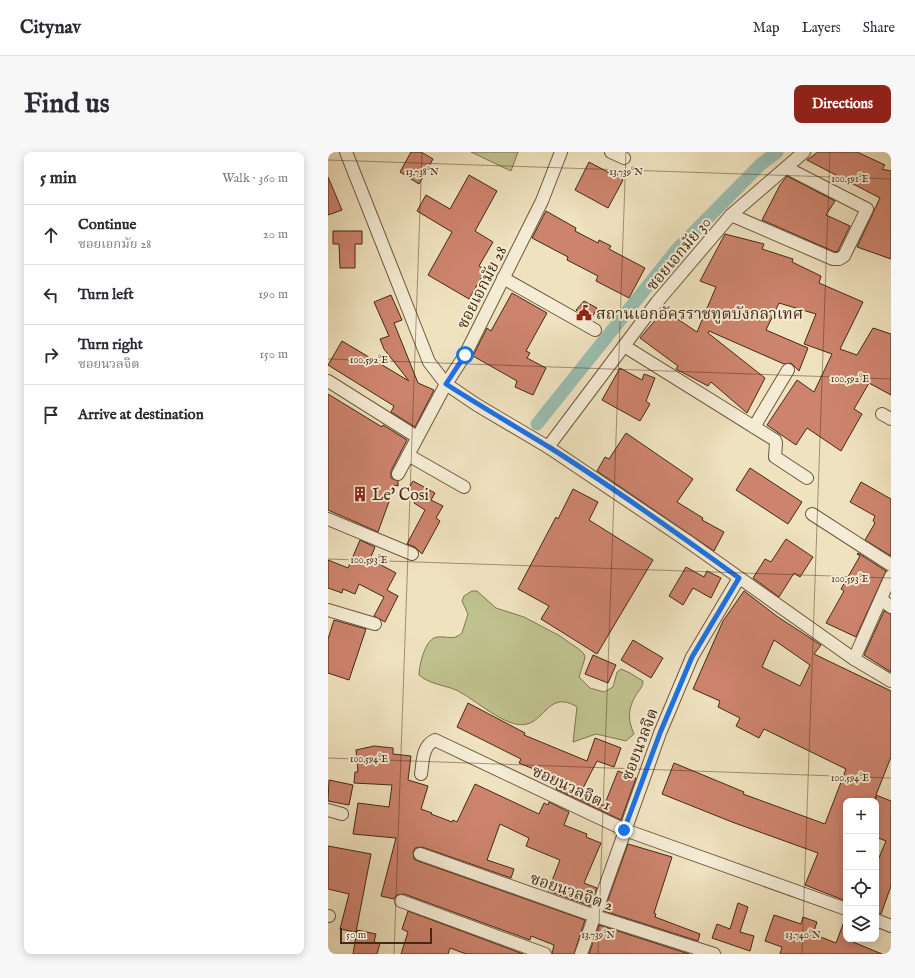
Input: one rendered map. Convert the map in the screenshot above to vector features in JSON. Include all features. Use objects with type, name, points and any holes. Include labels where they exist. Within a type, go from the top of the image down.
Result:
[{"type":"street","points":[[346,152],[429,362],[446,384],[477,405],[548,447],[686,540],[854,659],[891,681]]},
{"type":"street","name":"ซอยเอกมัย 28","points":[[398,474],[446,384],[465,355],[542,201],[561,152]]},
{"type":"street","points":[[611,152],[624,158]]},
{"type":"street","name":"ซอยเอกมัย 30","points":[[548,447],[657,302],[731,215],[804,152]]},
{"type":"street","points":[[731,215],[833,259],[839,259],[844,256],[867,209],[787,168]]},
{"type":"street","points":[[503,278],[595,330]]},
{"type":"street","points":[[624,346],[776,441],[774,457],[807,478]]},
{"type":"street","points":[[754,426],[788,370]]},
{"type":"street","points":[[328,381],[417,437]]},
{"type":"street","points":[[408,455],[464,487]]},
{"type":"street","points":[[812,514],[891,565]]},
{"type":"street","points":[[328,519],[412,554]]},
{"type":"street","points":[[854,659],[891,576]]},
{"type":"street","name":"ซอยนวลจิต","points":[[581,954],[624,830],[660,733],[692,657],[739,578]]},
{"type":"street","points":[[881,599],[891,607]]},
{"type":"street","points":[[328,610],[375,624]]},
{"type":"street","name":"ซอยนวลจิต 1","points":[[421,774],[425,750],[431,742],[436,740],[624,830],[843,908]]},
{"type":"street","points":[[328,810],[342,814]]},
{"type":"street","name":"ซอยนวลจิต 2","points":[[420,854],[595,916],[714,954]]},
{"type":"street","points":[[402,902],[546,954]]},
{"type":"street","points":[[879,921],[891,926]]},
{"type":"green space","points":[[471,152],[518,152],[511,171]]},
{"type":"green space","points":[[472,591],[477,591],[496,608],[524,617],[560,636],[580,650],[584,654],[585,658],[579,677],[590,688],[604,692],[613,687],[617,672],[621,669],[643,681],[642,687],[630,708],[630,723],[634,734],[626,741],[596,734],[573,742],[577,707],[568,703],[560,702],[554,704],[533,721],[527,724],[519,725],[500,718],[456,690],[432,682],[419,675],[420,665],[426,647],[433,638],[453,638],[462,633],[468,614],[462,601],[464,596]]},
{"type":"building","points":[[411,152],[421,152],[433,159],[419,184],[400,172]]},
{"type":"building","points":[[818,152],[857,152],[885,165],[882,169],[891,171],[891,259],[857,247],[880,198],[807,160]]},
{"type":"building","points":[[589,162],[623,180],[608,208],[575,190]]},
{"type":"building","points":[[469,175],[497,191],[475,231],[493,242],[479,266],[486,270],[469,299],[428,275],[452,232],[417,211],[426,195],[450,209]]},
{"type":"building","points":[[787,176],[835,201],[826,215],[850,226],[838,251],[835,252],[762,220],[780,185]]},
{"type":"building","points":[[328,177],[342,210],[328,215]]},
{"type":"building","points":[[546,211],[576,228],[575,231],[598,243],[599,240],[611,246],[609,249],[645,268],[629,298],[596,281],[598,276],[567,260],[568,257],[532,238]]},
{"type":"building","points":[[333,231],[362,231],[362,244],[355,244],[355,268],[340,268],[339,244],[333,244]]},
{"type":"building","points":[[725,234],[764,244],[762,249],[793,259],[792,262],[821,276],[819,283],[863,302],[840,349],[857,355],[873,328],[891,334],[891,395],[869,383],[854,409],[862,414],[841,451],[807,428],[796,445],[767,425],[797,380],[814,392],[832,354],[804,344],[816,314],[779,303],[766,330],[808,348],[799,371],[791,363],[784,364],[709,331],[708,333],[765,378],[747,413],[711,382],[708,386],[676,369],[678,366],[640,338],[664,310],[697,332],[716,287],[700,281]]},
{"type":"building","points":[[512,293],[547,313],[526,351],[530,353],[527,358],[546,368],[533,395],[515,387],[517,381],[473,356],[487,328],[491,331]]},
{"type":"building","points":[[391,295],[402,320],[394,323],[418,383],[434,390],[415,427],[391,412],[394,406],[328,365],[342,341],[409,381],[384,349],[380,339],[389,336],[374,302]]},
{"type":"building","points":[[584,301],[597,308],[591,319],[576,310]]},
{"type":"building","points":[[620,368],[642,380],[644,374],[655,378],[646,401],[650,404],[640,421],[602,400]]},
{"type":"building","points":[[328,394],[382,427],[383,425],[407,440],[391,471],[391,478],[398,481],[398,486],[395,485],[378,532],[328,510]]},
{"type":"building","points":[[626,433],[693,479],[677,502],[703,518],[702,520],[724,532],[714,551],[597,471],[605,457],[609,459]]},
{"type":"building","points":[[750,468],[802,502],[788,524],[736,490]]},
{"type":"building","points":[[413,481],[435,493],[431,500],[443,506],[436,518],[440,521],[422,554],[415,547],[407,544],[425,510],[414,503],[417,497],[407,491]]},
{"type":"building","points":[[861,482],[891,499],[891,556],[865,540],[875,523],[873,521],[875,516],[850,502]]},
{"type":"building","points":[[573,489],[598,502],[589,520],[653,560],[597,654],[541,619],[549,606],[518,589],[556,517],[558,519]]},
{"type":"building","points":[[786,539],[813,557],[800,577],[794,573],[779,597],[753,578],[765,559],[771,562]]},
{"type":"building","points":[[360,540],[375,547],[370,559],[396,573],[387,590],[398,596],[385,622],[374,616],[384,597],[359,584],[355,594],[343,589],[342,593],[328,588],[328,560],[348,568]]},
{"type":"building","points":[[858,553],[886,571],[856,637],[826,623],[844,591],[841,589],[860,556],[857,554]]},
{"type":"building","points":[[686,567],[704,577],[707,571],[721,578],[711,598],[693,588],[683,605],[669,596]]},
{"type":"building","points":[[744,591],[778,617],[821,645],[814,654],[891,691],[891,757],[876,795],[891,801],[891,886],[881,914],[879,914],[879,858],[886,841],[879,838],[879,798],[876,798],[876,796],[875,798],[843,798],[843,900],[805,885],[818,853],[732,822],[662,794],[674,763],[744,792],[743,794],[825,824],[846,769],[764,729],[759,738],[736,726],[740,718],[718,707],[720,701],[693,689],[723,621]],"holes":[[[774,640],[810,665],[800,686],[762,667]]]},
{"type":"building","points":[[884,611],[891,614],[891,672],[864,655]]},
{"type":"building","points":[[334,620],[366,629],[349,680],[328,673],[328,639]]},
{"type":"building","points":[[633,640],[663,658],[651,678],[621,660]]},
{"type":"building","points":[[593,655],[616,665],[608,683],[585,674]]},
{"type":"building","points":[[468,703],[525,733],[524,735],[587,761],[595,738],[621,748],[614,767],[597,761],[580,794],[604,806],[618,771],[636,778],[621,820],[556,789],[560,780],[519,763],[521,759],[457,727]]},
{"type":"building","points":[[374,746],[393,748],[393,754],[411,756],[408,780],[428,786],[421,809],[432,813],[431,814],[452,822],[453,820],[457,822],[475,784],[539,814],[544,803],[548,805],[549,802],[569,812],[564,825],[587,834],[586,837],[601,843],[584,883],[597,888],[590,906],[548,891],[560,860],[526,846],[529,838],[500,824],[487,860],[514,869],[511,878],[422,847],[415,848],[413,852],[414,859],[418,861],[585,920],[574,954],[552,954],[554,945],[531,936],[530,940],[404,894],[397,895],[394,899],[381,896],[396,838],[353,834],[358,803],[389,807],[392,785],[354,783],[355,772],[358,772],[356,750]]},
{"type":"building","points":[[329,780],[353,785],[349,805],[328,801]]},
{"type":"building","points":[[628,844],[672,857],[654,913],[656,914],[655,917],[700,934],[698,941],[604,911]]},
{"type":"building","points":[[328,846],[371,854],[356,932],[340,929],[349,894],[328,889]]},
{"type":"building","points":[[738,903],[748,907],[740,932],[754,936],[750,951],[712,938],[717,924],[730,929]]},
{"type":"building","points":[[408,911],[523,954],[466,954],[450,948],[448,954],[401,954],[408,932],[402,929]]},
{"type":"building","points":[[774,915],[801,924],[803,917],[817,922],[813,934],[836,943],[843,924],[843,942],[853,942],[882,954],[780,954],[782,947],[765,941]]},
{"type":"building","points":[[599,925],[689,954],[589,954]]},
{"type":"building","points":[[357,930],[376,934],[374,942],[380,943],[377,954],[353,954]]},
{"type":"waterway","points":[[537,424],[678,248],[761,164],[777,152]]},
{"type":"place","name":"สถานเอกอัครราชทูตบังกลาเทศ","points":[[584,313]]},
{"type":"place","name":"Le' Cosi","points":[[360,494]]},
{"type":"route","points":[[465,355],[446,384],[477,405],[548,447],[686,540],[739,578],[692,657],[660,733],[624,830]]}]
